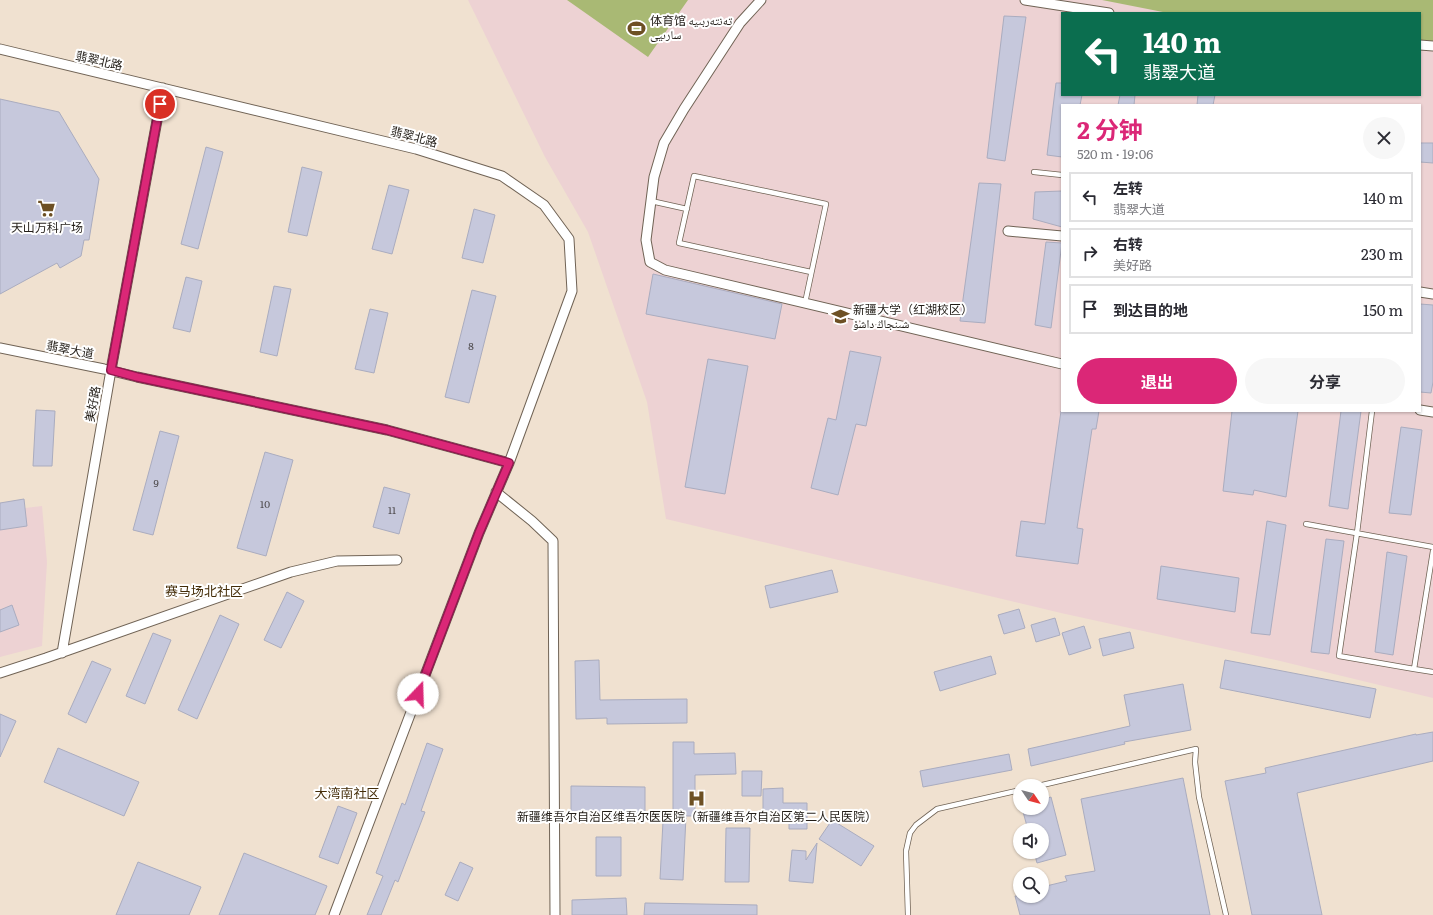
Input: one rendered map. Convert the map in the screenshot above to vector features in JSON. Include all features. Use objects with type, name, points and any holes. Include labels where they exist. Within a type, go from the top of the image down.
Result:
[{"type":"street","points":[[761,0],[740,24],[684,109],[664,143],[654,177],[646,240],[650,262],[665,270],[1061,364]]},
{"type":"street","points":[[1025,0],[1103,12]]},
{"type":"street","points":[[1421,45],[1433,46]]},
{"type":"street","name":"翡翠北路","points":[[0,49],[424,151],[502,176],[544,205],[569,239],[572,291],[509,463],[496,492],[334,915]]},
{"type":"street","name":"美好路","points":[[62,652],[162,88]]},
{"type":"street","points":[[1008,231],[1061,236]]},
{"type":"street","points":[[1421,292],[1433,294]]},
{"type":"street","name":"翡翠大道","points":[[0,348],[111,370],[142,379],[387,430],[509,463]]},
{"type":"street","points":[[1421,410],[1433,412]]},
{"type":"street","points":[[496,492],[532,521],[553,541],[555,915]]},
{"type":"street","points":[[0,673],[291,572],[337,562],[397,560]]},
{"type":"lane","points":[[1034,172],[1061,175]]},
{"type":"lane","points":[[805,303],[826,204],[694,176],[679,243],[811,272]]},
{"type":"lane","points":[[651,201],[687,208]]},
{"type":"lane","points":[[1372,412],[1357,533],[1339,656],[1433,672]]},
{"type":"lane","points":[[1306,524],[1433,547]]},
{"type":"lane","points":[[1414,669],[1433,551]]},
{"type":"lane","points":[[1049,783],[1196,750],[1195,762],[1200,797],[1226,915]]},
{"type":"lane","points":[[908,915],[906,851],[910,833],[916,825],[937,809],[1013,792]]},
{"type":"shaded area","name":"新疆大学（红湖校区） شىنجاڭ داشۆ","points":[[468,0],[1433,0],[1433,698],[1276,660],[1061,613],[666,519],[647,402],[588,232],[545,157]]},
{"type":"shaded area","points":[[42,506],[47,562],[42,646],[0,657],[0,511]]},
{"type":"green space","name":"体育馆 تەنتەربىيە سارىيى","points":[[567,0],[688,0],[648,57]]},
{"type":"green space","points":[[1102,0],[1433,0],[1433,42],[1421,41],[1421,12],[1163,12]]},
{"type":"building","points":[[1004,16],[1026,17],[1005,161],[987,158]]},
{"type":"building","points":[[1056,83],[1061,83],[1061,96],[1082,96],[1080,104],[1061,104],[1061,157],[1047,155]]},
{"type":"building","points":[[1120,96],[1135,96],[1134,104],[1118,104]]},
{"type":"building","points":[[1198,96],[1215,96],[1213,104],[1197,104]]},
{"type":"building","name":"天山万科广场","points":[[0,99],[59,112],[99,179],[89,240],[84,240],[81,256],[60,268],[57,263],[0,294]]},
{"type":"building","points":[[1421,143],[1433,143],[1433,163],[1421,162]]},
{"type":"building","points":[[206,147],[223,152],[198,249],[181,244]]},
{"type":"building","points":[[302,167],[322,172],[307,236],[288,232]]},
{"type":"building","points":[[979,183],[1001,184],[985,323],[960,321]]},
{"type":"building","points":[[389,185],[409,190],[392,254],[372,249]]},
{"type":"building","points":[[1061,191],[1061,227],[1033,219],[1035,192]]},
{"type":"building","points":[[474,209],[495,215],[483,263],[462,258]]},
{"type":"building","points":[[1046,242],[1061,243],[1051,328],[1035,325]]},
{"type":"building","points":[[653,274],[782,304],[775,339],[646,314]]},
{"type":"building","points":[[186,277],[202,281],[190,332],[173,328]]},
{"type":"building","points":[[274,286],[291,289],[277,356],[260,352]]},
{"type":"building","points":[[472,290],[496,296],[469,403],[445,397]]},
{"type":"building","points":[[1421,304],[1433,305],[1433,382],[1431,393],[1421,392]]},
{"type":"building","points":[[370,309],[388,313],[374,373],[355,369]]},
{"type":"building","points":[[850,351],[881,357],[866,426],[856,424],[838,495],[811,488],[828,418],[836,420]]},
{"type":"building","points":[[708,359],[748,366],[725,494],[685,487]]},
{"type":"building","points":[[36,410],[55,411],[52,466],[33,466]]},
{"type":"building","points":[[1061,411],[1099,412],[1096,429],[1092,429],[1077,528],[1083,529],[1078,564],[1016,556],[1021,521],[1045,524]]},
{"type":"building","points":[[1232,412],[1298,412],[1286,497],[1254,490],[1253,495],[1223,491]]},
{"type":"building","points":[[1341,412],[1361,412],[1348,509],[1329,506]]},
{"type":"building","points":[[1401,427],[1422,430],[1411,515],[1389,513]]},
{"type":"building","points":[[160,431],[179,436],[153,535],[133,530]]},
{"type":"building","points":[[265,452],[293,460],[266,556],[237,548]]},
{"type":"building","points":[[384,487],[410,494],[399,534],[373,527]]},
{"type":"building","points":[[24,499],[27,526],[0,530],[0,503]]},
{"type":"building","points":[[1267,521],[1286,525],[1270,635],[1251,633]]},
{"type":"building","points":[[1326,539],[1344,541],[1329,654],[1311,652]]},
{"type":"building","points":[[1387,552],[1407,556],[1393,655],[1375,652]]},
{"type":"building","points":[[1161,566],[1239,578],[1235,612],[1157,599]]},
{"type":"building","points":[[832,570],[838,592],[770,608],[765,586]]},
{"type":"building","points":[[287,592],[304,601],[281,648],[264,640]]},
{"type":"building","points":[[12,605],[19,625],[0,632],[0,610]]},
{"type":"building","points":[[1019,609],[1025,628],[1004,634],[998,615]]},
{"type":"building","points":[[220,615],[239,624],[197,719],[178,710]]},
{"type":"building","points":[[1055,618],[1060,635],[1036,642],[1031,625]]},
{"type":"building","points":[[1084,626],[1091,648],[1069,655],[1062,633]]},
{"type":"building","points":[[1130,632],[1134,648],[1103,656],[1099,639]]},
{"type":"building","points":[[153,633],[171,640],[145,704],[126,696]]},
{"type":"building","points":[[991,656],[996,674],[940,691],[934,672]]},
{"type":"building","points":[[599,660],[600,700],[687,699],[687,723],[607,724],[607,718],[576,719],[575,661]]},
{"type":"building","points":[[1225,660],[1376,689],[1370,718],[1220,688]]},
{"type":"building","points":[[92,661],[111,669],[86,723],[68,714]]},
{"type":"building","points":[[1183,684],[1191,730],[1124,742],[1125,744],[1031,766],[1028,749],[1130,726],[1124,695]]},
{"type":"building","points":[[0,714],[16,721],[0,757]]},
{"type":"building","points":[[1433,732],[1433,761],[1297,793],[1322,915],[1252,915],[1225,781],[1266,773],[1265,768],[1416,734]]},
{"type":"building","points":[[673,742],[694,742],[694,754],[735,753],[736,774],[695,775],[695,816],[686,816],[683,880],[660,879],[663,821],[673,821]]},
{"type":"building","points":[[427,743],[443,749],[421,811],[425,812],[398,882],[395,880],[381,915],[367,915],[383,876],[376,873],[402,803],[405,805]]},
{"type":"building","points":[[58,748],[139,782],[124,816],[44,782]]},
{"type":"building","points":[[1009,754],[1012,770],[923,787],[920,771]]},
{"type":"building","points":[[742,771],[762,771],[761,796],[742,796]]},
{"type":"building","points":[[1183,778],[1210,915],[1020,915],[1017,903],[1049,903],[1049,885],[1067,881],[1065,876],[1095,871],[1081,799]]},
{"type":"building","points":[[571,786],[645,787],[645,818],[571,817]]},
{"type":"building","points":[[783,788],[783,803],[807,803],[807,829],[789,829],[789,814],[763,814],[763,789]]},
{"type":"building","points":[[1051,797],[1066,855],[1037,863],[1036,859],[1049,859],[1049,823],[1026,823],[1024,815],[1049,815],[1049,798]]},
{"type":"building","points":[[338,806],[357,813],[338,864],[319,857]]},
{"type":"building","points":[[832,820],[874,846],[861,866],[819,839]]},
{"type":"building","points":[[726,828],[750,828],[749,882],[725,882]]},
{"type":"building","points":[[596,837],[621,837],[621,876],[596,876]]},
{"type":"building","points":[[817,843],[813,883],[789,881],[792,850],[806,851],[806,860]]},
{"type":"building","points":[[244,853],[327,886],[315,915],[219,915]]},
{"type":"building","points":[[138,862],[201,887],[189,915],[116,915]]},
{"type":"building","points":[[460,862],[473,868],[458,901],[445,895]]},
{"type":"building","points":[[626,898],[627,915],[572,915],[572,900]]},
{"type":"building","points":[[645,903],[757,905],[757,915],[644,915]]},
{"type":"place","name":"体育馆 تەنتەربىيە سارىيى","points":[[637,28]]},
{"type":"place","name":"天山万科广场","points":[[47,209]]},
{"type":"place","name":"新疆大学（红湖校区） شىنجاڭ داشۆ","points":[[840,317]]},
{"type":"place","name":"新疆维吾尔自治区维吾尔医医院（新疆维吾尔自治区第二人民医院）","points":[[697,798]]},
{"type":"district","name":"赛马场北社区","points":[[204,591]]},
{"type":"district","name":"大湾南社区","points":[[347,793]]},
{"type":"route","points":[[160,104],[111,370],[137,377],[387,430],[509,463],[479,533],[418,694]]}]
